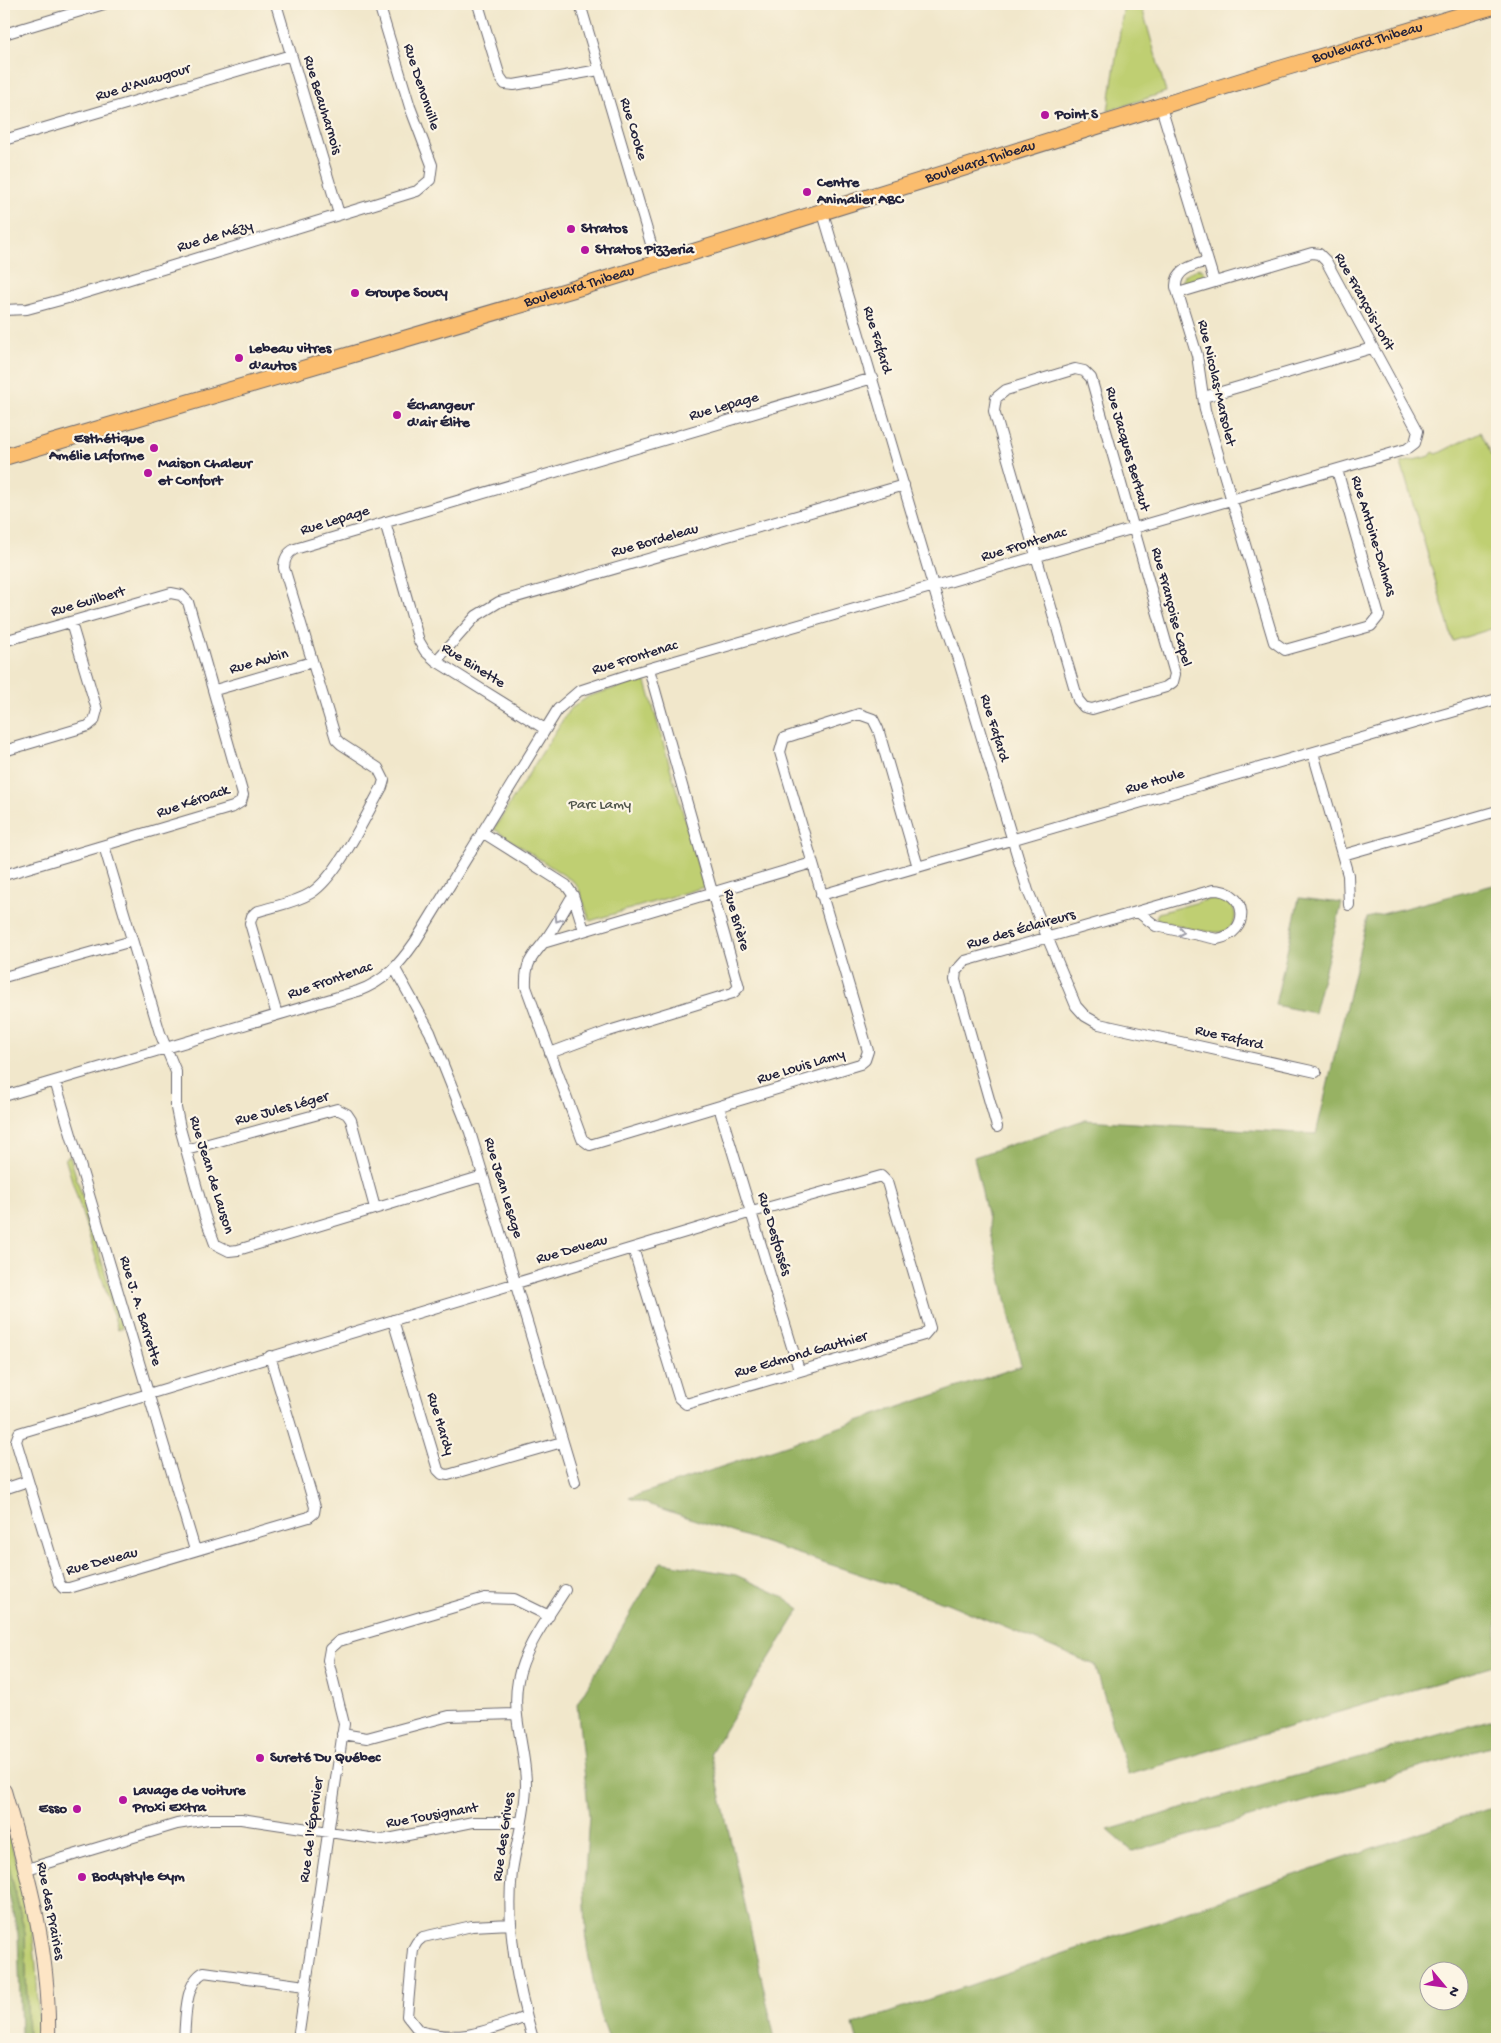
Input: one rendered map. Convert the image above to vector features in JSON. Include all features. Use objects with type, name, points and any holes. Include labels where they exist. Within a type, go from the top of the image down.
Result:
[{"type":"main road","name":"Boulevard Thibeau","points":[[4,457],[658,264],[1410,30],[1497,5]]},
{"type":"main road","name":"Rue des Prairies","points":[[4,1791],[27,1869],[43,1954],[48,2039]]},
{"type":"street","points":[[4,34],[104,4]]},
{"type":"street","name":"Rue Beauharnois","points":[[276,4],[339,214]]},
{"type":"street","name":"Rue Denonville","points":[[379,4],[410,107],[432,165],[430,180]]},
{"type":"street","points":[[478,4],[500,77],[505,84],[514,85],[599,70]]},
{"type":"street","name":"Rue Cooke","points":[[580,4],[658,264]]},
{"type":"street","name":"Rue d'Avaugour","points":[[4,140],[291,55]]},
{"type":"street","points":[[1161,107],[1214,281]]},
{"type":"street","name":"Rue de Mézy","points":[[4,310],[19,311],[43,305],[417,191],[430,180]]},
{"type":"street","name":"Rue Fafard","points":[[823,213],[949,638],[959,662],[1028,891],[1074,1001],[1082,1014],[1089,1019],[1109,1026],[1316,1072]]},
{"type":"street","name":"Rue François-Lorit","points":[[1178,293],[1214,281],[1317,253],[1326,261],[1418,431],[1416,443]]},
{"type":"street","points":[[1178,293],[1176,282],[1179,274],[1187,268],[1208,261]]},
{"type":"street","name":"Rue Nicolas-Marsolet","points":[[1178,293],[1197,355],[1205,410],[1231,500]]},
{"type":"street","points":[[1204,397],[1372,348]]},
{"type":"street","name":"Rue Jacques Bertaut","points":[[1037,557],[994,411],[994,402],[999,395],[1015,387],[1075,369],[1084,371],[1089,375],[1134,528]]},
{"type":"street","name":"Rue Lepage","points":[[277,1015],[250,923],[252,916],[256,912],[304,897],[322,884],[349,843],[384,780],[378,768],[338,741],[284,568],[286,556],[295,549],[873,378]]},
{"type":"street","name":"Rue Frontenac","points":[[4,1096],[277,1015],[367,987],[383,979],[395,969],[415,942],[545,728],[560,706],[576,693],[649,669],[1337,470],[1407,449],[1416,443]]},
{"type":"street","name":"Rue Antoine-Dalmas","points":[[1231,500],[1274,642],[1282,649],[1290,650],[1371,626],[1379,616],[1337,470]]},
{"type":"street","name":"Rue Bordeleau","points":[[436,661],[476,616],[499,602],[904,485]]},
{"type":"street","name":"Rue Binette","points":[[385,522],[419,641],[424,651],[436,661],[545,728]]},
{"type":"street","name":"Rue Françoise Capel","points":[[1037,557],[1078,700],[1087,708],[1095,709],[1166,688],[1175,676],[1134,528]]},
{"type":"street","name":"Rue Guilbert","points":[[5,637],[71,623],[171,593],[181,596]]},
{"type":"street","name":"Rue Kéroack","points":[[4,875],[233,807],[241,802],[243,792],[214,690],[188,602],[181,596]]},
{"type":"street","points":[[4,752],[88,726],[95,719],[97,710],[71,623]]},
{"type":"street","name":"Rue Aubin","points":[[214,690],[312,662]]},
{"type":"street","name":"Rue Brière","points":[[550,1053],[609,1031],[736,992],[739,984],[649,669]]},
{"type":"street","name":"Rue Houle","points":[[821,895],[1497,699]]},
{"type":"street","name":"Rue Louis Lamy","points":[[573,895],[543,943],[536,949],[528,962],[526,987],[582,1139],[587,1144],[593,1144],[860,1064],[866,1058],[868,1051],[780,752],[780,744],[789,735],[865,714],[873,719],[878,729],[918,867]]},
{"type":"street","points":[[1313,753],[1350,883],[1350,905]]},
{"type":"street","points":[[1343,855],[1497,810]]},
{"type":"street","points":[[482,832],[562,882],[573,895],[584,930]]},
{"type":"street","name":"Rue Jean de Lauson","points":[[104,846],[160,1032],[176,1072],[177,1117],[212,1239],[217,1246],[226,1250],[238,1250],[483,1176]]},
{"type":"street","points":[[543,943],[812,863]]},
{"type":"street","name":"Rue des Éclaireurs","points":[[997,1127],[955,980],[956,971],[965,961],[1213,890],[1221,890],[1235,898],[1242,912],[1238,928],[1225,938],[1217,939],[1156,926],[1138,912]]},
{"type":"street","points":[[4,978],[132,941]]},
{"type":"street","name":"Rue Jean Lesage","points":[[395,969],[416,1004],[445,1067],[470,1132],[574,1482]]},
{"type":"street","name":"Rue J. A. Barrette","points":[[55,1081],[195,1550]]},
{"type":"street","name":"Rue Desfossés","points":[[720,1107],[799,1370]]},
{"type":"street","name":"Rue Jules Léger","points":[[186,1150],[337,1109],[347,1114],[352,1120],[375,1208]]},
{"type":"street","name":"Rue Deveau","points":[[270,1356],[315,1507],[314,1513],[309,1517],[69,1588],[63,1588],[59,1583],[16,1441],[19,1433],[148,1392],[516,1282],[873,1176],[883,1176]]},
{"type":"street","name":"Rue Edmond Gauthier","points":[[633,1248],[679,1398],[683,1403],[689,1404],[799,1370],[913,1338],[929,1331],[928,1320],[887,1182],[883,1176]]},
{"type":"street","name":"Rue Hardy","points":[[393,1320],[438,1470],[442,1474],[448,1475],[562,1442]]},
{"type":"street","points":[[4,1489],[28,1482]]},
{"type":"street","name":"Rue des Grives","points":[[533,2039],[515,1970],[511,1924],[512,1874],[526,1796],[526,1779],[515,1714],[516,1690],[521,1670],[565,1590]]},
{"type":"street","name":"Rue de l'Épervier","points":[[298,2039],[344,1717],[328,1660],[330,1649],[339,1641],[485,1598],[514,1599],[549,1616]]},
{"type":"street","points":[[342,1734],[367,1738],[449,1716],[515,1714]]},
{"type":"street","name":"Rue Tousignant","points":[[27,1869],[177,1824],[200,1820],[240,1819],[383,1840],[473,1822],[520,1822]]},
{"type":"street","points":[[511,1924],[472,1926],[423,1937],[416,1942],[413,1949],[407,2016],[413,2026],[419,2031],[459,2038],[485,2034],[526,2018]]},
{"type":"street","points":[[184,2039],[191,1988],[197,1977],[204,1972],[305,1986]]},
{"type":"green space","points":[[1124,4],[1141,4],[1166,92],[1108,111]]},
{"type":"green space","points":[[1199,268],[1205,272],[1202,279],[1181,285],[1184,275]]},
{"type":"green space","points":[[1480,432],[1497,464],[1497,627],[1453,641],[1401,463],[1430,456],[1433,452],[1437,454]]},
{"type":"green space","name":"Parc Lamy","points":[[643,680],[646,682],[704,887],[590,921],[579,889],[574,882],[494,829],[569,710],[589,696]]},
{"type":"green space","points":[[1497,884],[1497,1665],[1128,1775],[1095,1665],[947,1603],[629,1498],[1021,1366],[974,1157],[1084,1120],[1316,1134],[1367,918]]},
{"type":"green space","points":[[1217,897],[1228,902],[1234,911],[1234,922],[1225,931],[1212,932],[1191,929],[1156,918],[1158,913]]},
{"type":"green space","points":[[1299,898],[1342,903],[1314,1013],[1275,1005]]},
{"type":"green space","points":[[70,1156],[122,1328],[118,1330],[65,1158]]},
{"type":"green space","points":[[661,1562],[736,1575],[782,1596],[800,1609],[711,1752],[775,2039],[609,2039],[599,2012],[587,1947],[584,1888],[589,1816],[577,1704]]},
{"type":"green space","points":[[1497,1718],[1497,1745],[1144,1849],[1132,1851],[1108,1830]]},
{"type":"green space","points":[[1497,1806],[1497,2039],[857,2039],[853,2025]]},
{"type":"green space","points":[[4,1822],[22,1881],[30,1917],[36,1963],[39,2039],[28,2039],[25,1933],[4,1845]]},
{"type":"green space","points":[[4,1845],[25,1933],[28,2039],[21,2039],[18,1934],[4,1874]]},
{"type":"place","name":"Point S","points":[[1045,115]]},
{"type":"place","name":"Centre Animalier ABC","points":[[807,192]]},
{"type":"place","name":"Stratos","points":[[571,229]]},
{"type":"place","name":"Stratos Pizzeria","points":[[585,250]]},
{"type":"place","name":"Groupe Soucy","points":[[355,293]]},
{"type":"place","name":"Lebeau vitres d'autos","points":[[239,358]]},
{"type":"place","name":"Échangeur d'air Élite","points":[[397,415]]},
{"type":"place","name":"Esthétique Amélie Laforme","points":[[154,448]]},
{"type":"place","name":"Maison Chaleur et Confort","points":[[148,473]]},
{"type":"place","name":"Sureté Du Québec","points":[[260,1758]]},
{"type":"place","name":"Lavage de voiture Proxi Extra","points":[[123,1800]]},
{"type":"place","name":"Esso","points":[[77,1809]]},
{"type":"place","name":"Bodystyle Gym","points":[[82,1877]]}]
